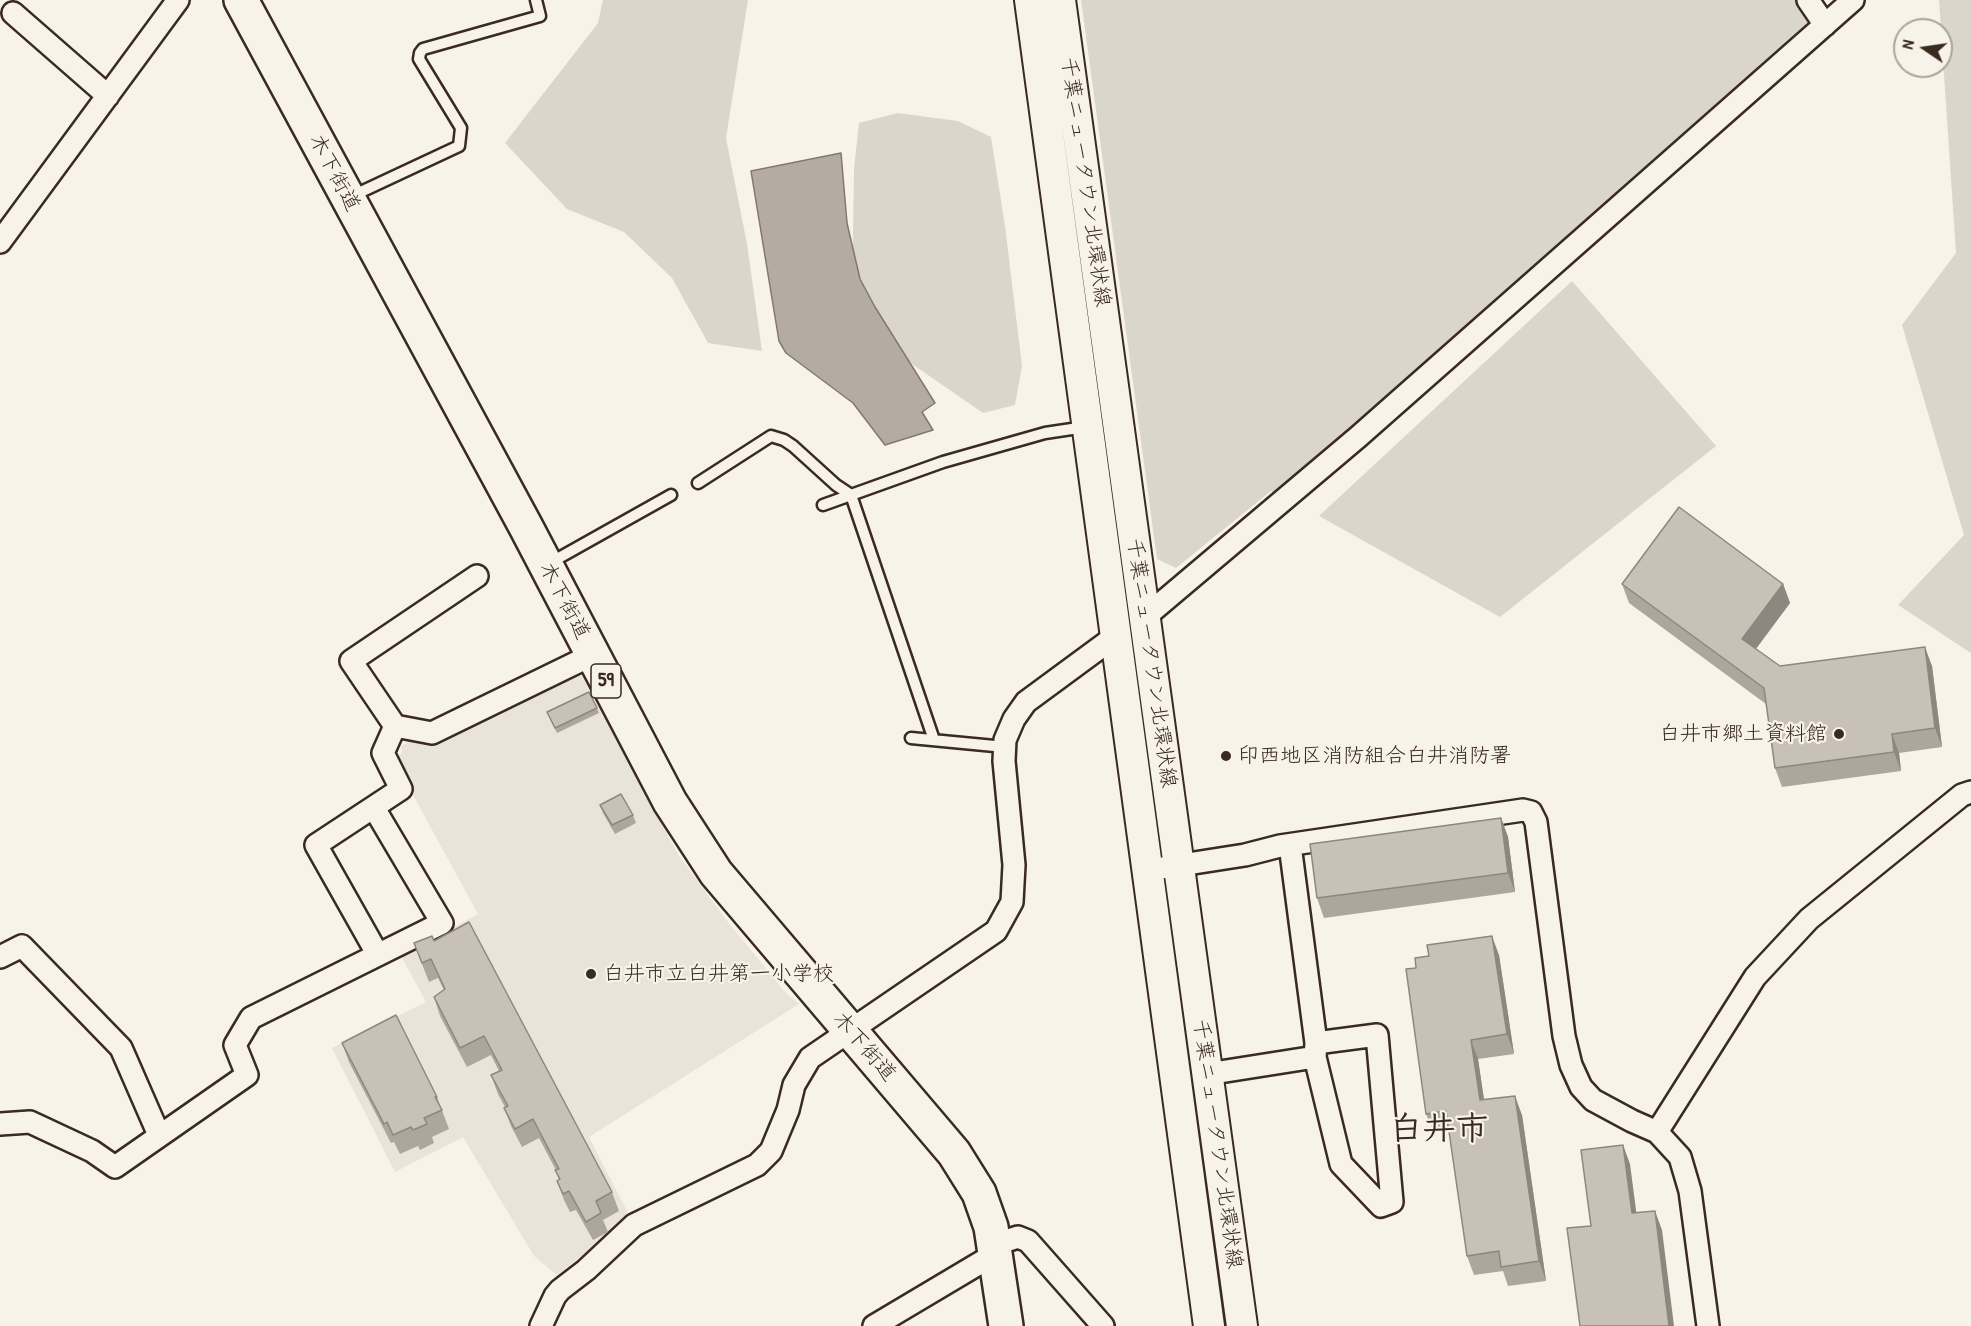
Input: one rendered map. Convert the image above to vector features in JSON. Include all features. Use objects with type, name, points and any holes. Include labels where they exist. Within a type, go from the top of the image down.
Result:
[{"type":"main road","name":"木下街道","points":[[241,0],[670,802],[700,850],[743,906],[954,1153],[979,1193],[991,1227],[1006,1326]]},
{"type":"main road","name":"千葉ニュータウン北環状線","points":[[1030,0],[1209,1326]]},
{"type":"main road","name":"千葉ニュータウン北環状線","points":[[1060,0],[1242,1326]]},
{"type":"street","points":[[0,242],[178,0]]},
{"type":"street","points":[[1808,0],[1825,25]]},
{"type":"street","points":[[1145,617],[1358,437],[1853,0]]},
{"type":"street","points":[[13,13],[108,96]]},
{"type":"street","points":[[477,576],[351,661],[396,726],[432,733],[592,655]]},
{"type":"street","points":[[541,1326],[560,1290],[586,1270],[634,1226],[757,1165],[771,1151],[788,1110],[794,1084],[810,1058],[996,931],[1011,902],[1014,865],[1004,761],[1005,740],[1014,719],[1026,702],[1117,634]]},
{"type":"street","points":[[378,955],[316,845],[401,789],[383,753],[396,726]]},
{"type":"street","points":[[1657,1132],[1755,977],[1809,919],[1962,795],[1971,792]]},
{"type":"street","points":[[0,1124],[30,1122],[92,1151],[115,1167],[247,1075],[235,1045],[251,1018],[442,923],[374,808]]},
{"type":"street","points":[[1149,870],[1245,855],[1290,845],[1523,810],[1531,812],[1536,822],[1564,1036],[1571,1065],[1581,1087],[1593,1100],[1657,1132],[1680,1157],[1690,1191],[1708,1326]]},
{"type":"street","points":[[1208,1074],[1315,1050],[1377,1035],[1392,1202],[1381,1206],[1341,1164],[1315,1050],[1290,845]]},
{"type":"street","points":[[0,957],[22,946],[121,1048],[159,1135]]},
{"type":"street","points":[[874,1326],[994,1249],[1018,1237],[1028,1241],[1103,1326]]},
{"type":"lane","points":[[347,198],[459,146],[461,128],[420,59],[423,49],[540,16],[536,0]]},
{"type":"lane","points":[[824,505],[943,462],[1045,433],[1089,427]]},
{"type":"lane","points":[[698,483],[771,436],[793,446],[836,485],[851,495],[934,740]]},
{"type":"lane","points":[[545,565],[671,495]]},
{"type":"lane","points":[[911,738],[1005,747]]},
{"type":"shaded area","points":[[603,0],[748,0],[726,138],[747,244],[762,351],[708,343],[672,278],[624,232],[567,209],[505,143],[598,23]]},
{"type":"shaded area","points":[[1081,0],[1799,0],[1813,19],[1812,25],[1277,495],[1271,491],[1176,568],[1157,559]]},
{"type":"shaded area","points":[[1939,0],[1971,0],[1971,653],[1898,605],[1964,535],[1902,325],[1956,253],[1944,78],[1953,78],[1953,18],[1940,18]]},
{"type":"shaded area","points":[[898,113],[958,121],[991,137],[1005,226],[1022,366],[1015,405],[983,413],[912,364],[852,300],[854,169],[859,123]]},
{"type":"shaded area","points":[[841,153],[847,223],[860,279],[935,403],[922,412],[933,430],[885,445],[853,403],[786,353],[779,341],[751,171]]},
{"type":"shaded area","points":[[1572,281],[1716,446],[1500,617],[1319,516]]},
{"type":"shaded area","name":"白井市立白井第一小学校","points":[[583,675],[679,856],[728,922],[785,992],[799,1004],[589,1137],[627,1211],[623,1223],[557,1275],[534,1256],[463,1137],[395,1172],[332,1048],[426,1002],[401,956],[478,914],[394,760],[402,753],[401,746],[417,738],[431,742]]},
{"type":"building","points":[[1679,507],[1783,584],[1742,639],[1780,666],[1925,647],[1935,728],[1892,734],[1894,752],[1775,768],[1764,688],[1622,584]]},
{"type":"building","points":[[589,692],[597,708],[555,728],[547,712]]},
{"type":"building","points":[[621,794],[633,815],[612,825],[600,805]]},
{"type":"building","points":[[1501,818],[1508,873],[1317,898],[1310,844]]},
{"type":"building","points":[[469,922],[612,1192],[596,1201],[601,1213],[586,1222],[569,1191],[563,1194],[557,1181],[560,1179],[555,1170],[559,1169],[533,1119],[515,1129],[504,1108],[508,1106],[491,1075],[502,1070],[484,1036],[460,1048],[434,997],[445,989],[431,959],[422,963],[414,943],[432,936],[434,941]]},
{"type":"building","points":[[1492,936],[1507,1034],[1471,1040],[1480,1100],[1515,1096],[1539,1261],[1501,1267],[1499,1251],[1467,1256],[1446,1111],[1426,1114],[1406,969],[1416,968],[1415,958],[1429,956],[1427,945]]},
{"type":"building","points":[[396,1015],[442,1110],[424,1118],[427,1124],[413,1130],[411,1127],[393,1135],[387,1122],[384,1124],[342,1043]]},
{"type":"building","points":[[1623,1145],[1632,1213],[1655,1211],[1669,1326],[1580,1326],[1567,1228],[1591,1226],[1581,1150]]},
{"type":"place","name":"白井市郷土資料館","points":[[1839,734]]},
{"type":"place","name":"印西地区消防組合白井消防署","points":[[1226,756]]},
{"type":"place","name":"白井市立白井第一小学校","points":[[591,974]]},
{"type":"district","name":"白井市","points":[[1439,1130]]}]
